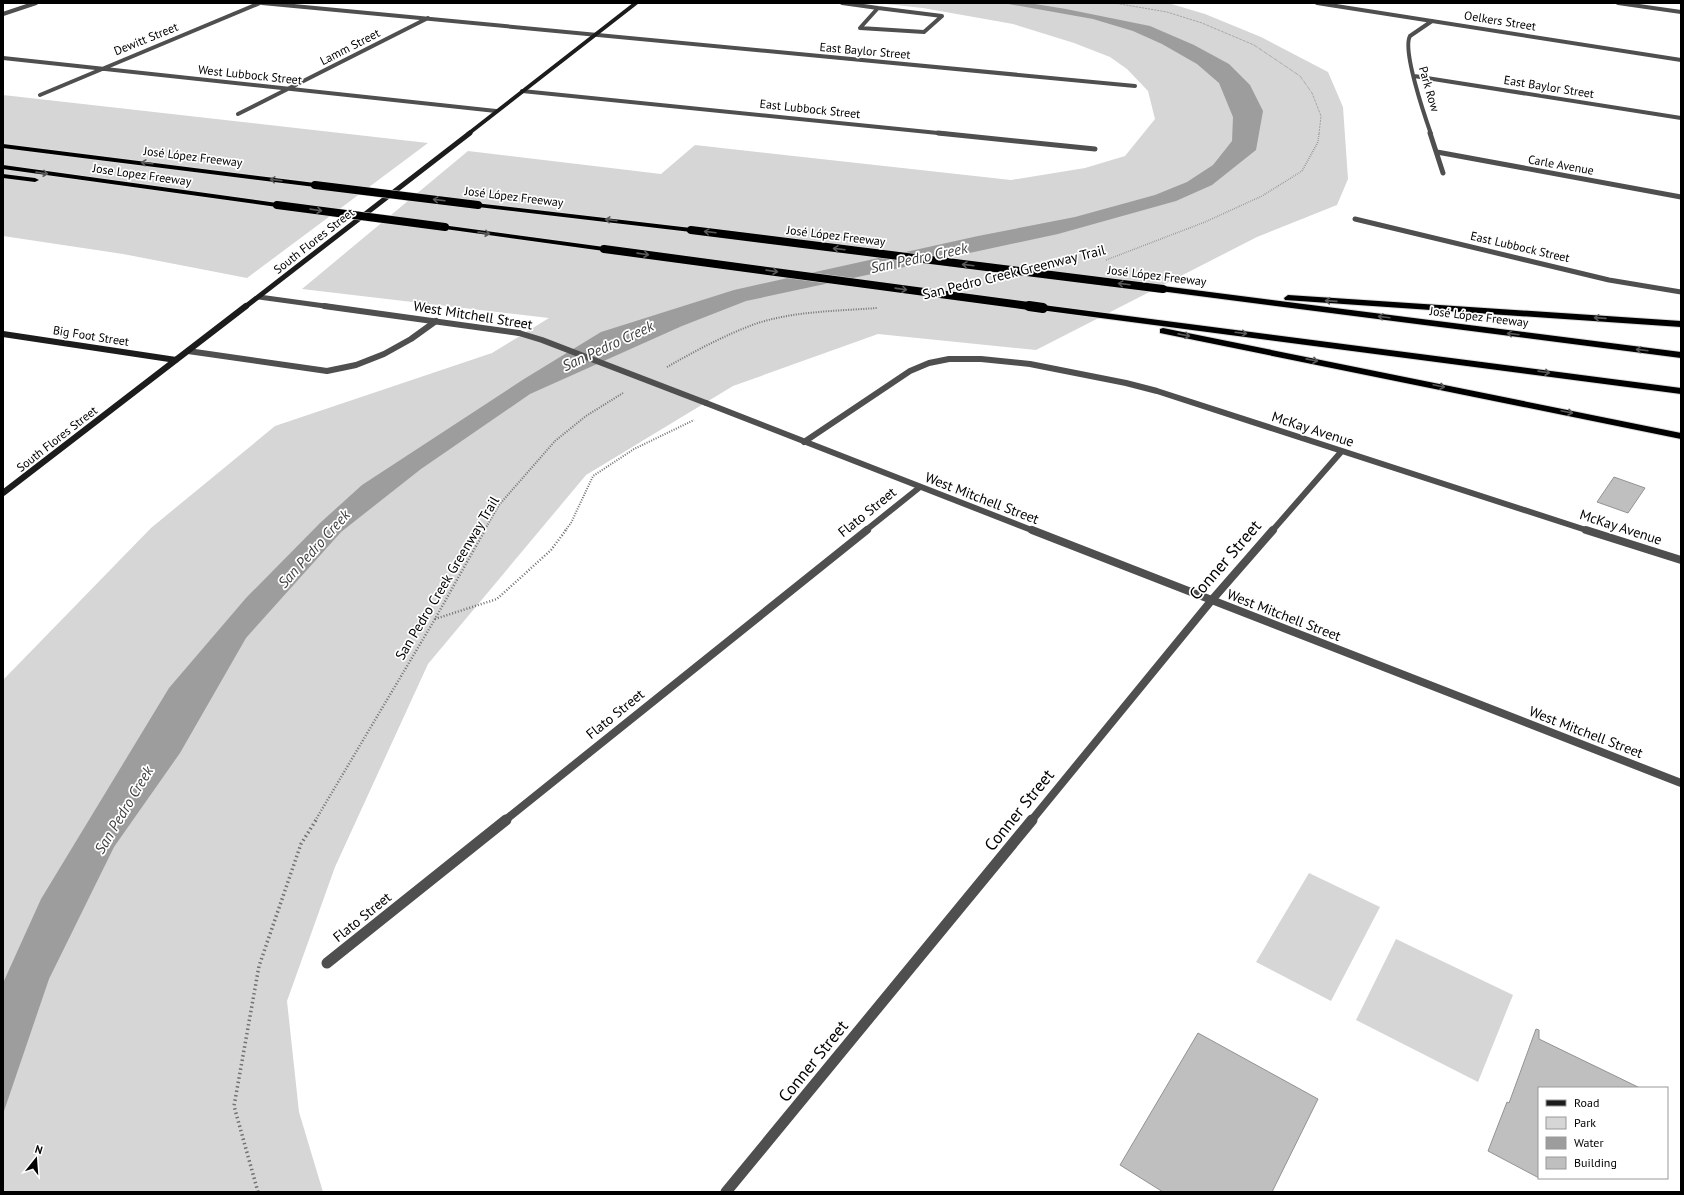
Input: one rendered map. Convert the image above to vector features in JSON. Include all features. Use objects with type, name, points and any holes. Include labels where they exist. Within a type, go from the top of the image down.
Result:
[{"type":"highway","points":[[3,139],[106,158]]},
{"type":"highway","name":"Jose Lopez Freeway","points":[[3,146],[106,158]]},
{"type":"highway","name":"José López Freeway","points":[[106,158],[1681,355]]},
{"type":"highway","name":"Jose Lopez Freeway","points":[[3,167],[277,205]]},
{"type":"highway","points":[[3,176],[277,205],[1064,311],[1681,391]]},
{"type":"highway","points":[[1163,289],[1681,324]]},
{"type":"highway","points":[[1064,311],[1393,376],[1681,436]]},
{"type":"main road","name":"South Flores Street","points":[[3,493],[259,297],[636,3]]},
{"type":"main road","name":"Big Foot Street","points":[[3,334],[176,360]]},
{"type":"street","points":[[3,14],[36,3]]},
{"type":"street","name":"East Baylor Street","points":[[261,3],[579,32],[609,38],[1135,86]]},
{"type":"street","name":"Dewitt Street","points":[[40,95],[101,68],[261,3]]},
{"type":"street","points":[[842,3],[879,7],[942,16],[924,32],[860,28],[879,7]]},
{"type":"street","name":"Oelkers Street","points":[[1317,3],[1681,60]]},
{"type":"street","points":[[1618,3],[1681,12]]},
{"type":"street","name":"Lamm Street","points":[[238,114],[428,18]]},
{"type":"street","name":"Park Row","points":[[1432,21],[1408,38],[1407,46],[1414,76],[1443,173]]},
{"type":"street","name":"West Lubbock Street","points":[[3,58],[496,112]]},
{"type":"street","name":"East Baylor Street","points":[[1414,76],[1681,118]]},
{"type":"street","name":"East Lubbock Street","points":[[522,91],[1095,149]]},
{"type":"street","name":"Carle Avenue","points":[[1437,152],[1681,197]]},
{"type":"street","name":"East Lubbock Street","points":[[1354,219],[1609,280],[1681,292]]},
{"type":"street","name":"West Mitchell Street","points":[[259,297],[519,333],[542,340],[1681,783]]},
{"type":"street","points":[[188,351],[327,371],[338,370],[371,361],[420,334],[436,322]]},
{"type":"street","name":"McKay Avenue","points":[[804,442],[910,371],[929,363],[949,359],[1003,360],[1030,364],[1157,392],[1340,452],[1681,560]]},
{"type":"street","name":"Conner Street","points":[[726,1192],[1211,600],[1340,452]]},
{"type":"street","name":"Flato Street","points":[[327,963],[920,488]]},
{"type":"path","name":"San Pedro Creek Greenway Trail","points":[[1103,260],[1118,257],[1205,222],[1262,196],[1302,171],[1318,142],[1321,116],[1312,93],[1300,76],[1254,45],[1202,23],[1174,14],[1114,3]]},
{"type":"path","points":[[664,369],[690,354],[756,324],[808,313],[883,308]]},
{"type":"path","name":"San Pedro Creek Greenway Trail","points":[[258,1192],[234,1106],[259,966],[301,844],[434,619],[499,505],[555,442],[586,416],[625,392]]},
{"type":"path","points":[[434,619],[497,598],[551,550],[571,523],[593,476],[634,449],[672,432],[698,418]]},
{"type":"green space","points":[[877,3],[1168,3],[1205,14],[1261,37],[1328,72],[1343,107],[1348,179],[1337,205],[1257,237],[1036,350],[878,334],[733,386],[586,475],[428,664],[335,867],[287,1001],[299,1112],[323,1192],[3,1192],[3,680],[151,528],[275,426],[492,353],[549,318],[302,289],[468,151],[661,174],[695,145],[1011,180],[1085,168],[1125,156],[1155,119],[1148,91],[1127,69],[1110,57],[1074,43],[1013,24],[923,8]]},
{"type":"green space","points":[[3,95],[428,143],[247,278],[123,254],[3,236]]},
{"type":"green space","points":[[1309,873],[1380,907],[1331,1001],[1256,962]]},
{"type":"green space","points":[[1396,939],[1513,995],[1478,1082],[1356,1020]]},
{"type":"water","name":"San Pedro Creek","points":[[1003,3],[1029,3],[1150,26],[1194,45],[1229,64],[1250,85],[1263,111],[1256,150],[1212,185],[1176,201],[1058,234],[746,301],[682,326],[530,394],[421,469],[341,532],[246,638],[180,753],[114,847],[49,979],[3,1114],[3,983],[41,899],[169,688],[246,598],[320,523],[362,485],[524,379],[601,332],[734,290],[978,236],[1075,217],[1155,195],[1187,182],[1213,165],[1232,141],[1233,117],[1219,83],[1197,64],[1162,44],[1133,31],[1093,19]]},
{"type":"building","points":[[1614,477],[1645,488],[1628,513],[1597,502]]},
{"type":"building","points":[[1536,1029],[1539,1030],[1539,1039],[1638,1087],[1538,1087],[1538,1177],[1488,1151],[1507,1102],[1509,1103]]},
{"type":"building","points":[[1198,1033],[1318,1099],[1272,1192],[1163,1192],[1120,1165]]}]
